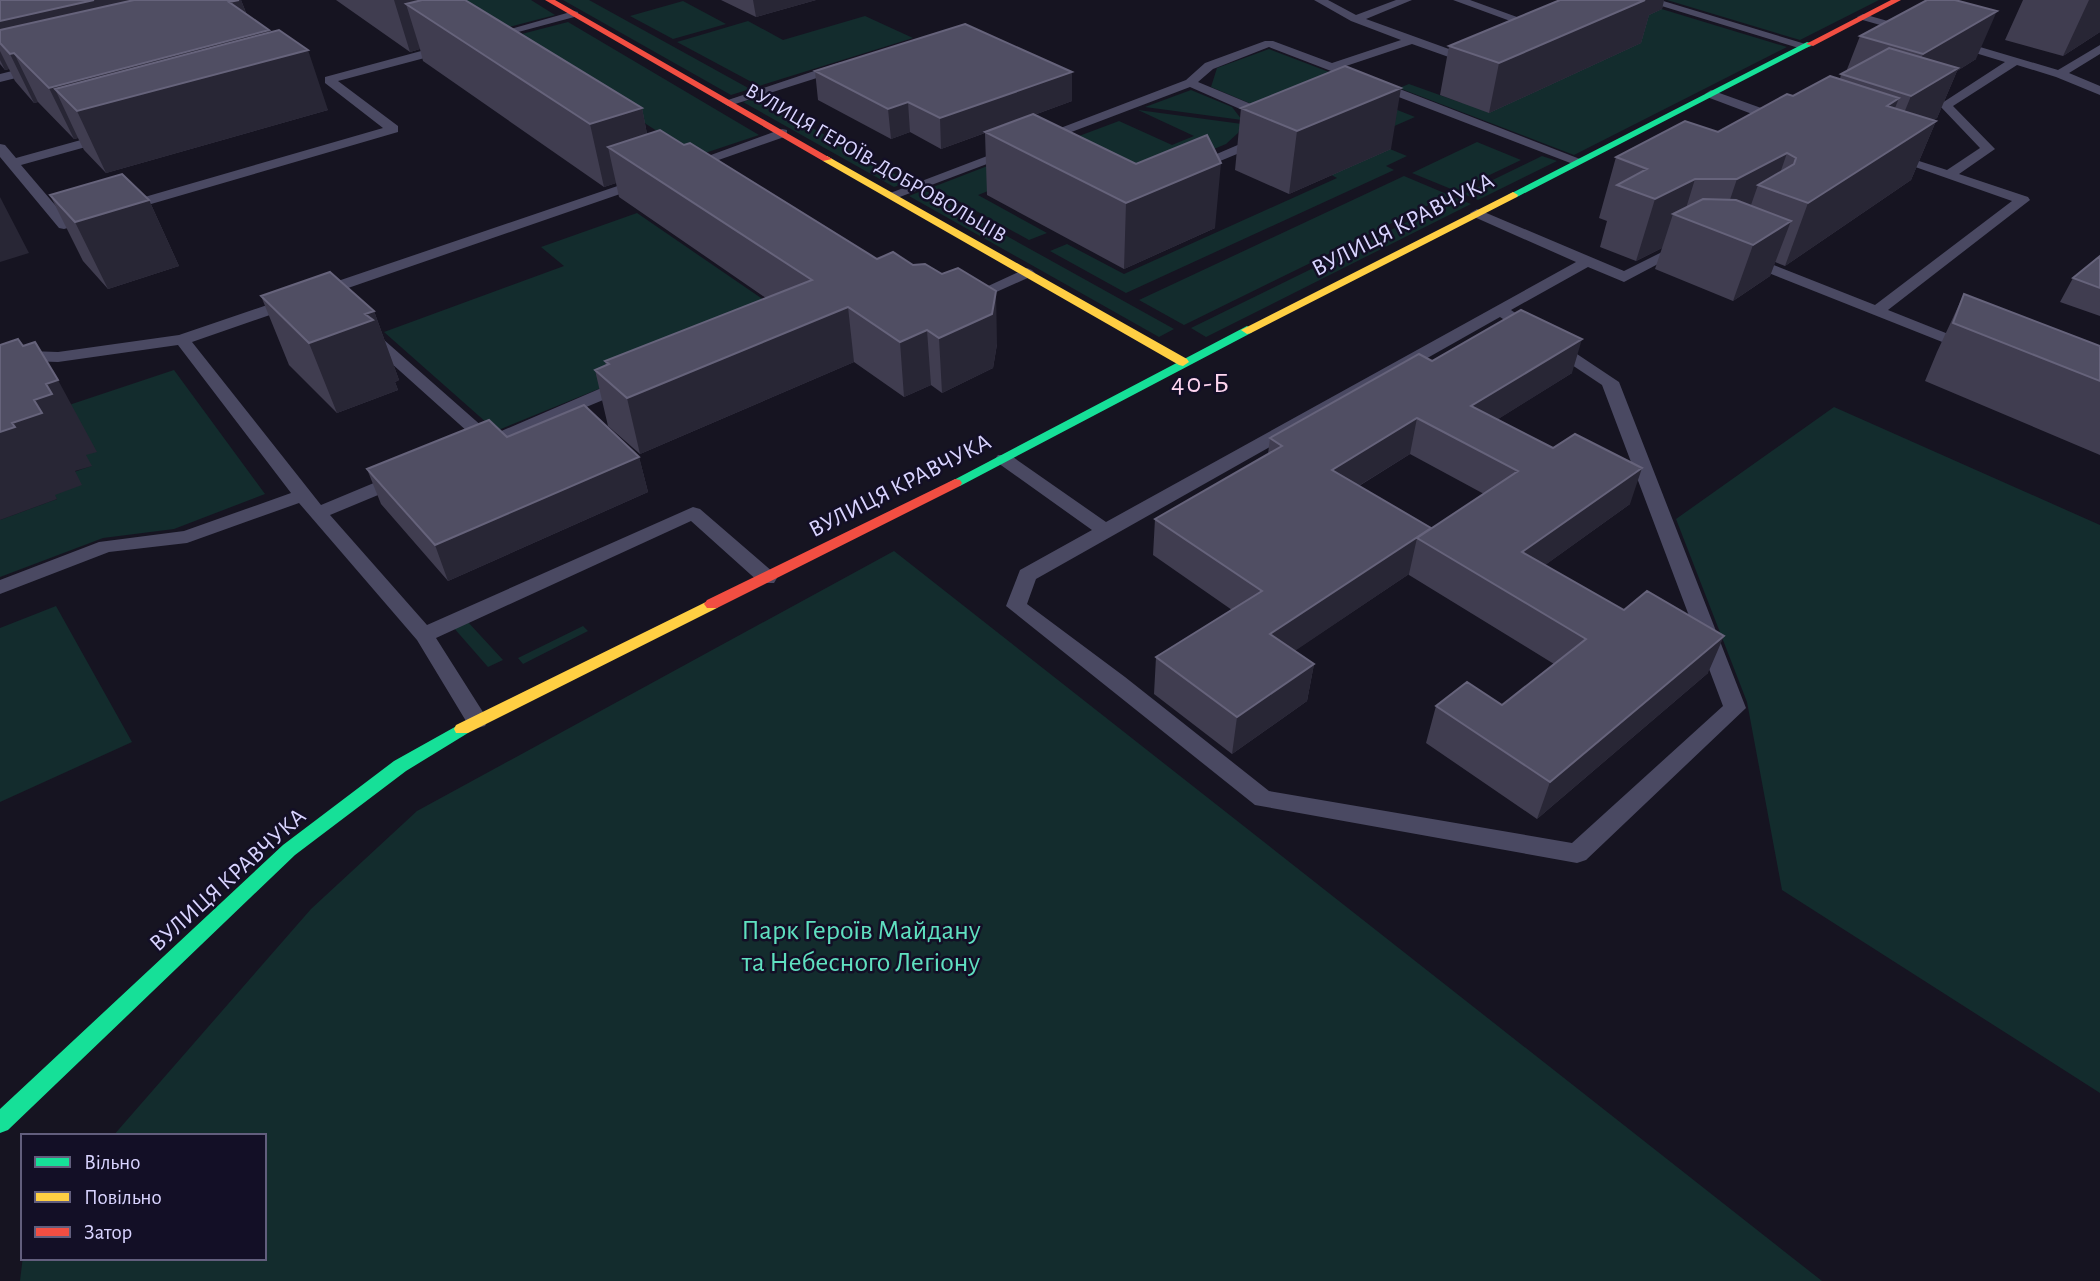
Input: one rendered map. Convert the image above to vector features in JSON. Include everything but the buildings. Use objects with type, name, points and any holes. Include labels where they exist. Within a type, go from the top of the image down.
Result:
[{"type":"street","name":"ВУЛИЦЯ ГЕРОЇВ-ДОБРОВОЛЬЦІВ","points":[[549,0],[1183,362]]},
{"type":"street","name":"ВУЛИЦЯ КРАВЧУКА","points":[[0,1123],[289,850],[400,766],[477,720],[1004,459],[1183,362],[1897,0]]},
{"type":"lane","points":[[1320,0],[1355,19],[1460,57],[1486,47]]},
{"type":"lane","points":[[1355,19],[1406,0]]},
{"type":"lane","points":[[1459,0],[1536,26],[1524,31]]},
{"type":"lane","points":[[1648,0],[1806,46]]},
{"type":"lane","points":[[0,148],[64,225],[393,129],[319,76],[463,44],[574,14]]},
{"type":"lane","points":[[1863,17],[2060,74],[2100,91]]},
{"type":"lane","points":[[1331,67],[1412,40]]},
{"type":"lane","points":[[892,195],[1033,148],[1191,83],[1209,66],[1269,43],[1578,161]]},
{"type":"lane","points":[[2060,74],[2100,49]]},
{"type":"lane","points":[[1949,176],[1988,149],[1945,104],[2015,61]]},
{"type":"lane","points":[[728,102],[850,64]]},
{"type":"lane","points":[[0,78],[53,65]]},
{"type":"lane","points":[[1178,173],[1279,126],[1191,83]]},
{"type":"lane","points":[[1711,94],[1794,124]]},
{"type":"lane","points":[[0,355],[58,358],[182,340],[782,133]]},
{"type":"lane","points":[[13,163],[117,134]]},
{"type":"lane","points":[[1871,150],[2023,200],[1877,311]]},
{"type":"lane","points":[[1476,213],[1624,276],[1682,246],[1707,248]]},
{"type":"lane","points":[[1732,253],[1988,356]]},
{"type":"lane","points":[[1500,310],[1610,382],[1735,708],[1577,853],[1263,799],[1016,606],[1027,575],[1105,531],[1500,310],[1588,261]]},
{"type":"lane","points":[[957,303],[1027,272]]},
{"type":"lane","points":[[182,340],[302,495],[424,635],[477,720]]},
{"type":"lane","points":[[377,342],[490,442]]},
{"type":"lane","points":[[0,374],[22,356]]},
{"type":"lane","points":[[466,452],[642,378]]},
{"type":"lane","points":[[1004,459],[1105,531]]},
{"type":"lane","points":[[318,513],[416,472]]},
{"type":"lane","points":[[0,587],[106,546],[187,537],[302,495]]},
{"type":"lane","points":[[424,635],[693,513],[767,578]]},
{"type":"green space","points":[[450,0],[531,0],[555,15],[497,30]]},
{"type":"green space","points":[[563,0],[589,0],[750,89],[731,95]]},
{"type":"green space","points":[[1632,0],[1787,47],[1574,155],[1399,88],[1409,84],[1462,103]]},
{"type":"green space","points":[[1667,0],[1879,0],[1800,40]]},
{"type":"green space","points":[[683,1],[726,24],[673,39],[630,16]]},
{"type":"green space","points":[[865,16],[913,38],[759,86],[677,42],[748,21],[783,40]]},
{"type":"green space","points":[[568,22],[759,135],[696,156],[510,37]]},
{"type":"green space","points":[[1269,49],[1350,80],[1337,86],[1415,117],[1376,134],[1311,129],[1211,87],[1217,68]]},
{"type":"green space","points":[[1191,90],[1232,107],[1242,120],[1145,107]]},
{"type":"green space","points":[[757,97],[909,182],[894,187],[743,102]]},
{"type":"green space","points":[[1138,110],[1242,124],[1238,133],[1226,144],[1124,186],[1047,148],[1119,121],[1172,145],[1194,136]]},
{"type":"green space","points":[[1477,142],[1521,160],[1456,191],[1412,173]]},
{"type":"green space","points":[[1380,145],[1407,156],[1386,166],[1394,170],[1126,293],[1050,251],[1067,244],[1124,274],[1337,178],[1322,170]]},
{"type":"green space","points":[[1016,155],[1043,169],[978,195],[1047,233],[1029,240],[933,187]]},
{"type":"green space","points":[[1542,156],[1557,161],[1478,200],[1464,194]]},
{"type":"green space","points":[[1404,176],[1449,195],[1184,325],[1139,300]]},
{"type":"green space","points":[[924,190],[1174,329],[1159,337],[909,196]]},
{"type":"green space","points":[[1456,198],[1471,204],[1206,337],[1191,328]]},
{"type":"green space","points":[[637,213],[812,333],[623,379],[496,431],[384,332],[564,266],[541,247]]},
{"type":"green space","points":[[174,370],[265,494],[174,529],[103,538],[0,577],[0,520],[57,499],[54,495],[74,472],[91,466],[57,409]]},
{"type":"green space","points":[[1834,407],[2100,525],[2100,1093],[1782,890],[1747,702],[1676,519]]},
{"type":"green space","name":"Парк Героїв Майдану та Небесного Легіону","points":[[894,551],[1822,1281],[20,1281],[23,1260],[266,1260],[266,1134],[115,1134],[311,909],[417,811]]},
{"type":"green space","points":[[56,606],[132,742],[0,802],[0,628]]},
{"type":"green space","points":[[467,621],[503,660],[488,667],[453,627]]},
{"type":"green space","points":[[583,626],[588,631],[523,664],[518,658]]},
{"type":"traffic: fast","points":[[1513,195],[1810,44]]},
{"type":"traffic: fast","points":[[955,483],[1247,330]]},
{"type":"traffic: fast","points":[[0,1123],[289,850],[400,766],[462,729]]},
{"type":"traffic: slow","points":[[827,159],[1183,362]]},
{"type":"traffic: slow","points":[[1247,330],[1513,195]]},
{"type":"traffic: slow","points":[[462,729],[712,604]]},
{"type":"traffic: jam","points":[[549,0],[827,159]]},
{"type":"traffic: jam","points":[[1810,44],[1897,0]]},
{"type":"traffic: jam","points":[[712,604],[955,483]]},
{"type":"district","name":"40-Б","points":[[1201,384]]}]
